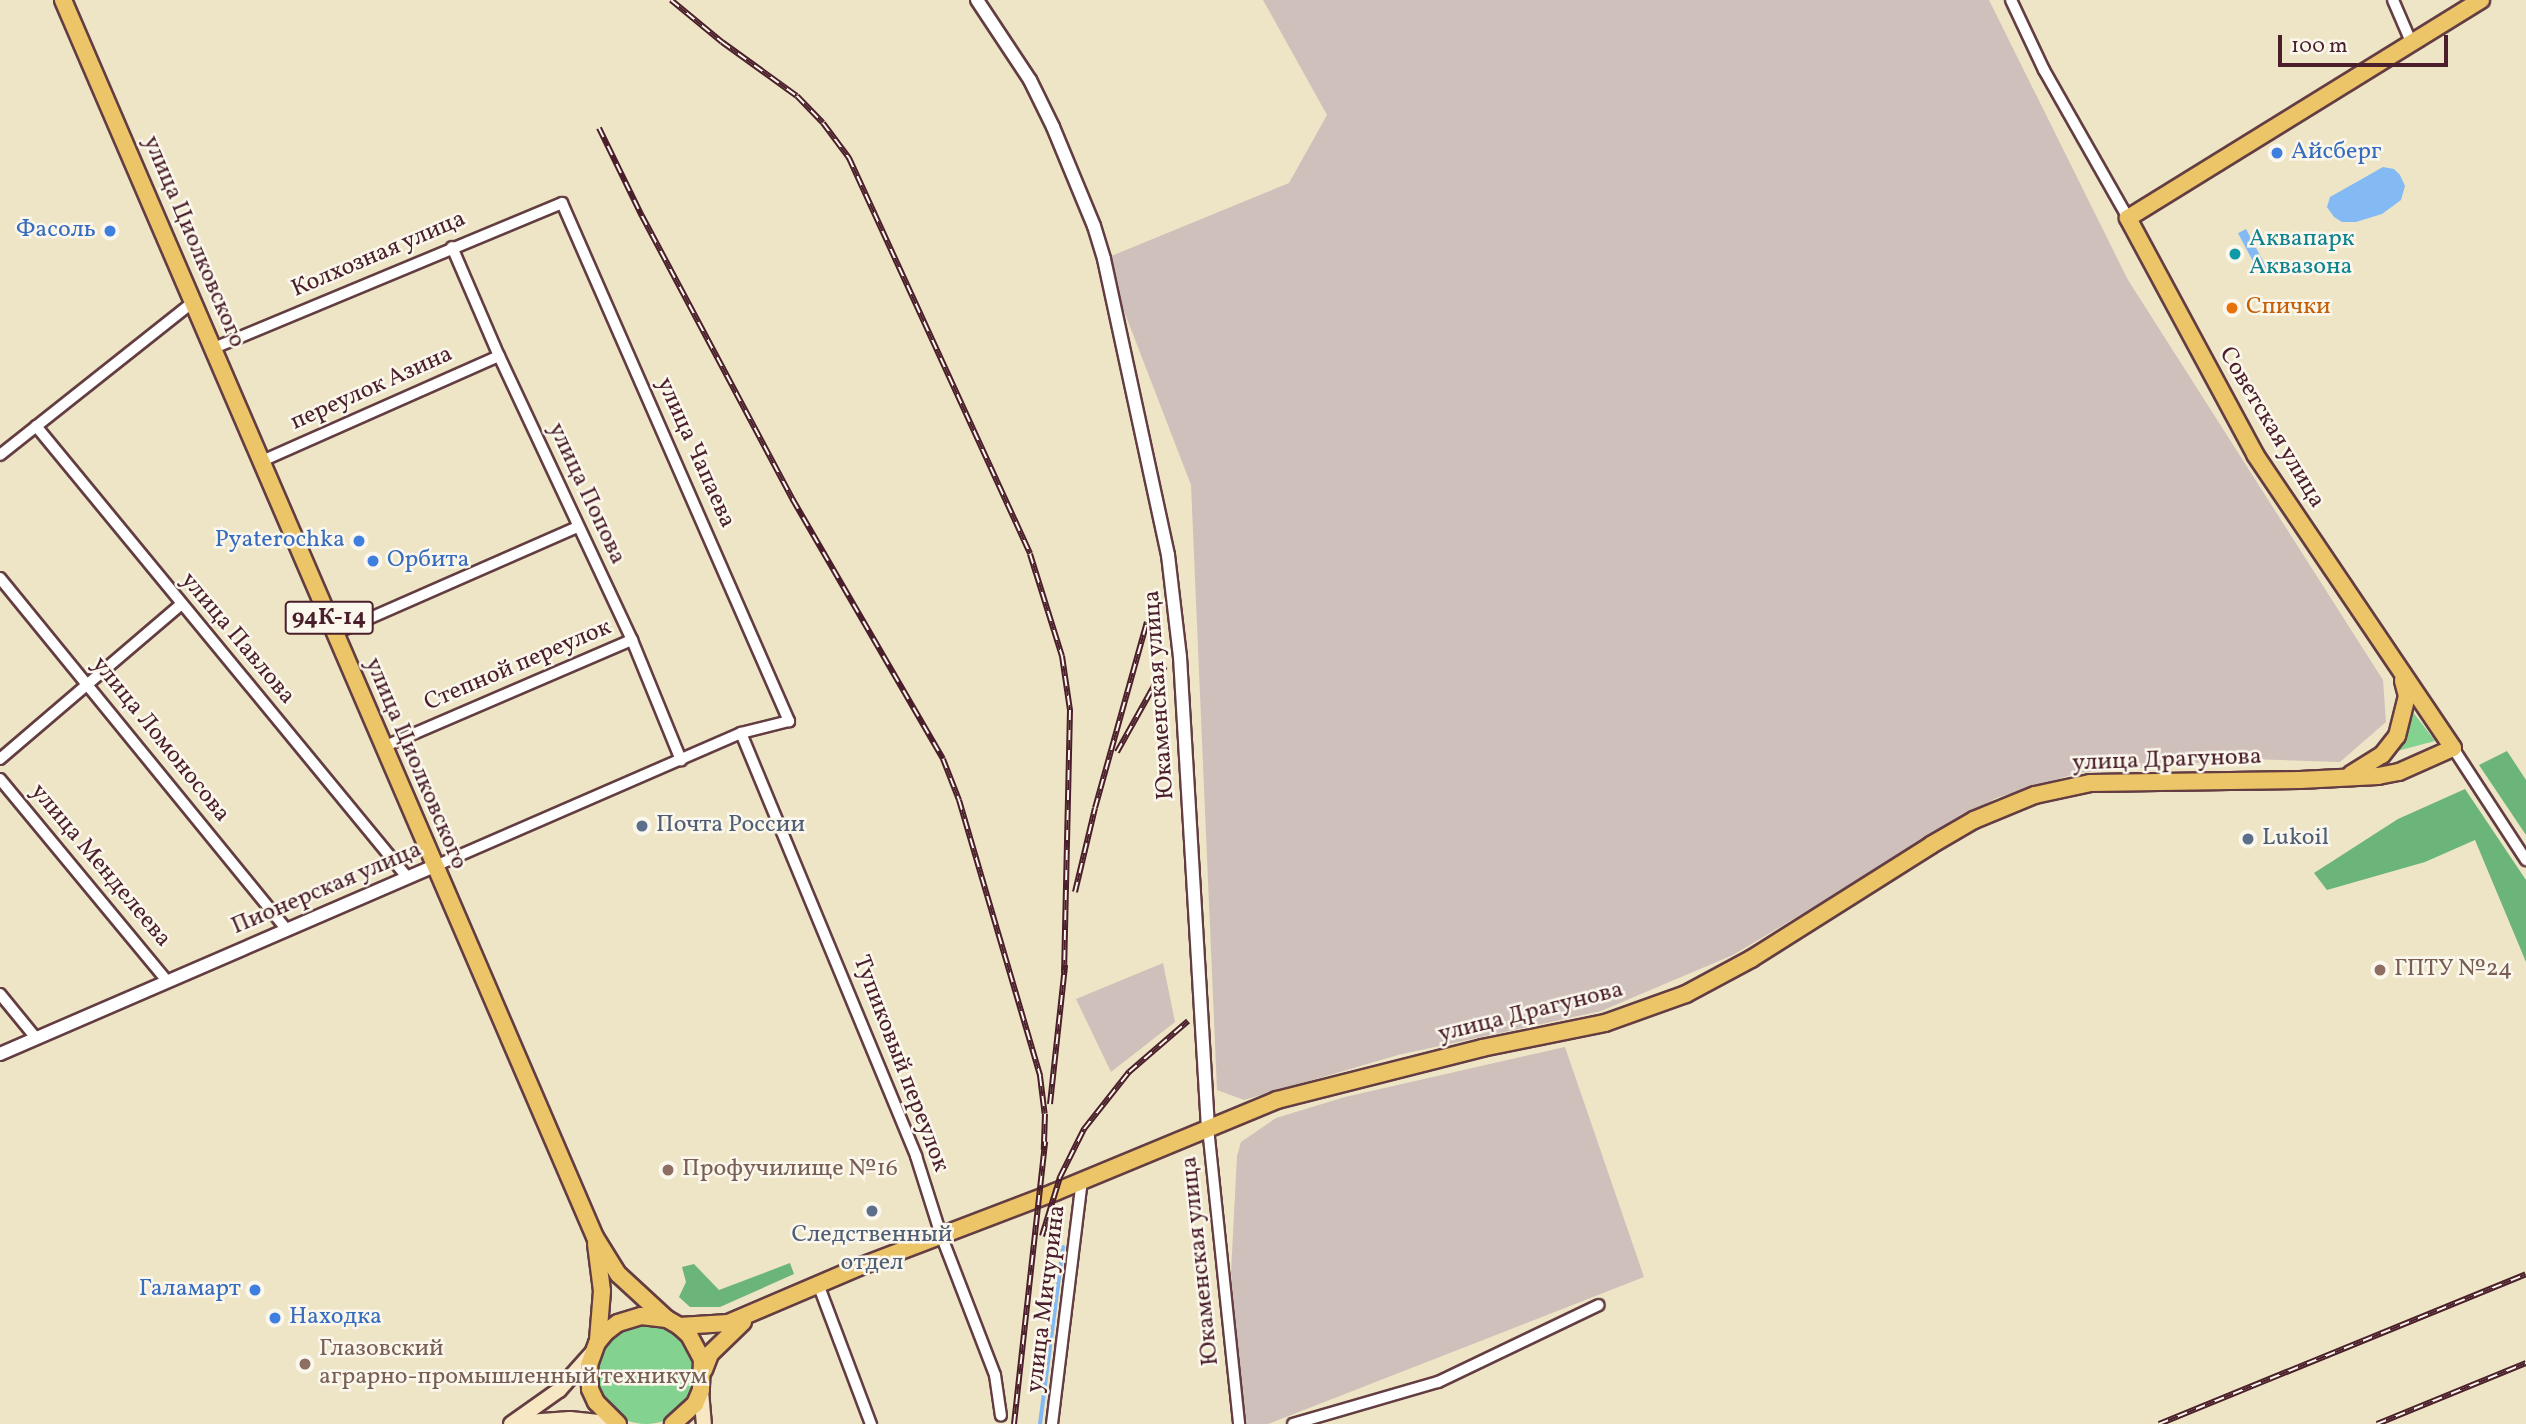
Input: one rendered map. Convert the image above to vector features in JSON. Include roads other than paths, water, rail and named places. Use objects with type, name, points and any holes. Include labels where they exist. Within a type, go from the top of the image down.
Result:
[{"type":"main road","name":"улица Циолковского","points":[[62,0],[194,301],[433,867],[595,1237],[618,1274],[698,1348],[704,1370]]},
{"type":"main road","points":[[2128,218],[2481,0]]},
{"type":"main road","name":"Советская улица","points":[[2128,218],[2255,454],[2453,748]]},
{"type":"main road","points":[[2343,779],[2382,755],[2397,736],[2407,696],[2402,673]]},
{"type":"main road","name":"улица Драгунова","points":[[594,1348],[606,1332],[630,1318],[653,1316],[673,1323],[727,1323],[1277,1100],[1482,1048],[1605,1023],[1686,993],[1751,959],[1942,838],[1974,820],[2035,795],[2090,783],[2343,779],[2399,772],[2453,748]]},
{"type":"main road","name":"улица Циолковского","points":[[595,1237],[602,1291],[588,1374],[590,1389],[601,1409],[618,1424]]},
{"type":"main road","name":"улица Драгунова","points":[[704,1370],[710,1354],[722,1340],[760,1310]]},
{"type":"main road","points":[[512,1424],[559,1390],[594,1348]]},
{"type":"main road","points":[[704,1370],[701,1390],[704,1424]]},
{"type":"main road","points":[[673,1424],[695,1404],[701,1390]]},
{"type":"main road","points":[[512,1424],[570,1419],[618,1424]]},
{"type":"street","name":"Юкаменская улица","points":[[977,0],[1030,80],[1053,127],[1094,226],[1104,259],[1168,555],[1179,636],[1208,1128],[1239,1424]]},
{"type":"street","name":"Советская улица","points":[[2011,0],[2044,70],[2128,218]]},
{"type":"street","points":[[2393,0],[2412,44]]},
{"type":"street","name":"Колхозная улица","points":[[214,348],[562,203]]},
{"type":"street","name":"улица Чапаева","points":[[562,203],[789,720]]},
{"type":"street","name":"улица Попова","points":[[452,247],[577,527],[632,640],[681,760]]},
{"type":"street","points":[[0,455],[194,301]]},
{"type":"street","name":"переулок Азина","points":[[262,461],[499,356]]},
{"type":"street","name":"улица Павлова","points":[[36,426],[180,605],[408,878]]},
{"type":"street","points":[[336,633],[577,527]]},
{"type":"street","name":"улица Ломоносова","points":[[0,578],[286,929]]},
{"type":"street","points":[[0,759],[180,605]]},
{"type":"street","name":"Степной переулок","points":[[383,747],[632,640]]},
{"type":"street","name":"Пионерская улица","points":[[0,1054],[741,733],[789,720]]},
{"type":"street","name":"Тупиковый переулок","points":[[741,733],[876,1052],[916,1156],[941,1235],[995,1375],[1001,1416]]},
{"type":"street","name":"Советская улица","points":[[2453,748],[2526,860]]},
{"type":"street","name":"улица Менделеева","points":[[0,779],[167,981]]},
{"type":"street","points":[[0,995],[36,1038]]},
{"type":"street","name":"улица Мичурина","points":[[1052,1424],[1082,1179]]},
{"type":"street","points":[[818,1284],[871,1424]]},
{"type":"street","points":[[1293,1424],[1438,1382],[1599,1305]]},
{"type":"water","points":[[2383,167],[2394,169],[2400,175],[2405,186],[2401,200],[2382,214],[2356,222],[2342,222],[2334,217],[2327,207],[2330,197]]},
{"type":"water","points":[[2246,229],[2267,269],[2259,273],[2238,233]]},
{"type":"waterway","points":[[1040,1424],[1063,1247]]},
{"type":"railway","points":[[671,0],[722,42],[797,96],[823,123],[849,158],[1030,554],[1062,656],[1070,710],[1064,973]]},
{"type":"railway","points":[[599,128],[642,216],[793,500],[943,759],[959,800],[1040,1076],[1045,1114],[1044,1150]]},
{"type":"railway","points":[[1075,892],[1095,808],[1147,622]]},
{"type":"railway","points":[[1117,752],[1165,666]]},
{"type":"railway","points":[[1050,1104],[1065,965]]},
{"type":"railway","points":[[1042,1236],[1060,1177],[1084,1129],[1129,1072],[1188,1021]]},
{"type":"railway","points":[[1014,1424],[1045,1142]]},
{"type":"railway","points":[[2159,1424],[2526,1274]]},
{"type":"railway","points":[[2377,1424],[2526,1363]]},
{"type":"place","name":"Айсберг","points":[[2277,153]]},
{"type":"place","name":"Фасоль","points":[[110,231]]},
{"type":"place","name":"Аквапарк Аквазона","points":[[2235,254]]},
{"type":"place","name":"Спички","points":[[2232,308]]},
{"type":"place","name":"Pyaterochka","points":[[359,541]]},
{"type":"place","name":"Орбита","points":[[373,561]]},
{"type":"place","name":"Почта России","points":[[642,826]]},
{"type":"place","name":"Lukoil","points":[[2248,839]]},
{"type":"place","name":"ГПТУ №24","points":[[2380,970]]},
{"type":"place","name":"Профучилище №16","points":[[668,1170]]},
{"type":"place","name":"Следственный отдел","points":[[872,1211]]},
{"type":"place","name":"Галамарт","points":[[255,1290]]},
{"type":"place","name":"Находка","points":[[275,1318]]},
{"type":"place","name":"Глазовский аграрно-промышленный техникум","points":[[305,1364]]}]
